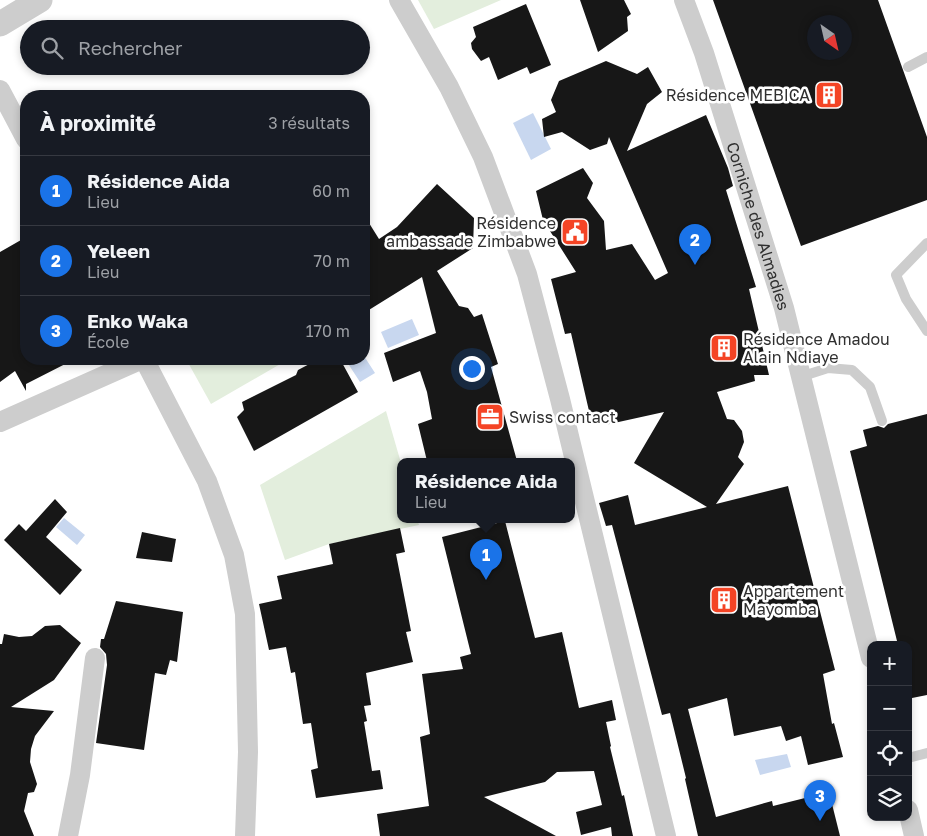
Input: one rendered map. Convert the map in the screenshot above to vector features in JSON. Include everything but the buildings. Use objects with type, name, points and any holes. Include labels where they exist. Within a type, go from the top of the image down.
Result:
[{"type":"street","points":[[0,24],[40,0]]},
{"type":"street","points":[[399,0],[449,87],[483,158],[527,274],[574,458]]},
{"type":"street","name":"Corniche des Almadies","points":[[684,0],[704,53],[781,299],[867,642]]},
{"type":"street","points":[[0,90],[20,128]]},
{"type":"street","points":[[0,422],[129,365]]},
{"type":"street","points":[[146,365],[207,481],[234,555],[245,614],[248,752],[245,836]]},
{"type":"street","points":[[575,461],[666,836]]},
{"type":"street","points":[[68,836],[80,775],[95,658]]},
{"type":"street","points":[[911,821],[914,836]]},
{"type":"lane","points":[[908,67],[927,57]]},
{"type":"lane","points":[[927,243],[896,275],[906,299],[927,331]]},
{"type":"lane","points":[[800,377],[828,368],[852,370],[870,387],[882,421]]},
{"type":"lane","points":[[912,757],[927,753]]},
{"type":"green space","points":[[418,0],[501,0],[434,29]]},
{"type":"green space","points":[[189,365],[279,365],[211,404]]},
{"type":"green space","points":[[386,411],[400,458],[397,458],[397,523],[418,523],[419,525],[329,544],[285,560],[260,485]]},
{"type":"water","points":[[533,113],[551,149],[531,160],[513,123]]},
{"type":"water","points":[[412,319],[419,335],[388,348],[381,332]]},
{"type":"water","points":[[349,365],[370,365],[375,373],[360,382]]},
{"type":"water","points":[[64,518],[85,535],[77,545],[56,527]]},
{"type":"water","points":[[787,754],[791,767],[760,775],[755,760]]},
{"type":"place","name":"Résidence MEBICA","points":[[829,95]]},
{"type":"place","name":"Résidence ambassade Zimbabwe","points":[[575,232]]},
{"type":"place","name":"Yeleen","points":[[695,265]]},
{"type":"place","name":"Résidence Amadou Alain Ndiaye","points":[[724,348]]},
{"type":"place","name":"Swiss contact","points":[[490,417]]},
{"type":"place","name":"Résidence Aida","points":[[486,580]]},
{"type":"place","name":"Appartement Mayomba","points":[[724,600]]},
{"type":"place","name":"Enko Waka","points":[[820,821]]}]
